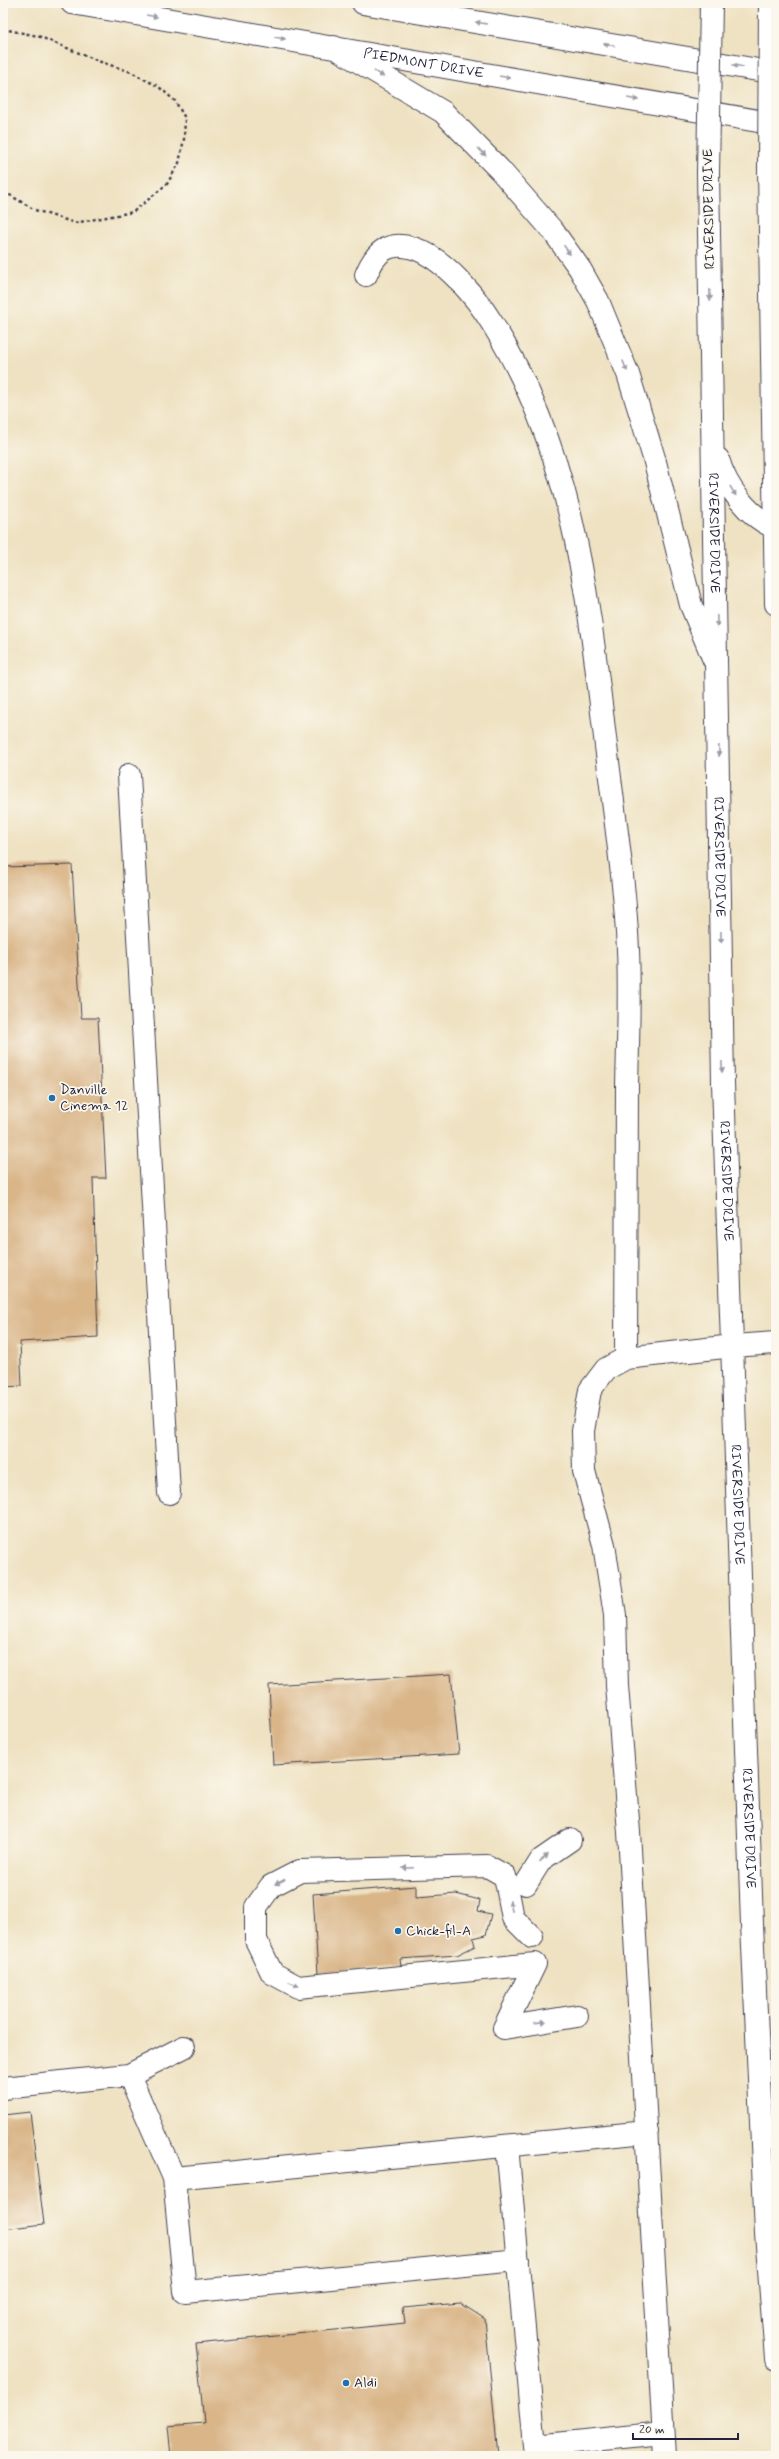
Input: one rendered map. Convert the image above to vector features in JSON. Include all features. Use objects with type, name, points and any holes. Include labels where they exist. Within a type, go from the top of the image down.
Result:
[{"type":"main road","name":"PIEDMONT DRIVE","points":[[72,3],[776,124]]},
{"type":"main road","points":[[363,3],[776,73]]},
{"type":"main road","name":"RIVERSIDE DRIVE","points":[[711,3],[708,172],[718,668],[723,1083],[752,1924],[766,2233],[776,2358]]},
{"type":"main road","points":[[770,3],[769,169],[772,256],[776,604]]},
{"type":"main road","points":[[334,47],[442,112],[500,170],[553,231],[580,269],[598,301],[628,374],[654,458],[690,605],[718,668]]},
{"type":"main road","points":[[366,274],[373,259],[383,250],[400,245],[406,246],[417,249],[451,272],[479,301],[513,358],[538,410],[553,451],[569,507],[589,606],[617,833],[628,951],[626,1358]]},
{"type":"main road","points":[[714,442],[723,474],[737,498],[764,522],[775,527]]},
{"type":"main road","points":[[129,775],[169,1493]]},
{"type":"main road","points":[[665,2456],[647,2132],[637,2009],[629,1832],[617,1686],[615,1615],[604,1545],[584,1471],[582,1431],[590,1390],[606,1369],[626,1358],[733,1346],[776,1343]]},
{"type":"main road","points":[[526,1884],[541,1860],[570,1840]]},
{"type":"main road","points":[[532,1937],[513,1918],[505,1876],[487,1866],[300,1872],[272,1886],[256,1907],[256,1940],[272,1973],[298,1987],[535,1964],[504,2028],[577,2016]]},
{"type":"main road","points":[[3,2088],[129,2075],[184,2046]]},
{"type":"main road","points":[[129,2075],[174,2178],[185,2292],[518,2260]]},
{"type":"main road","points":[[174,2178],[647,2132]]},
{"type":"main road","points":[[507,2146],[535,2446],[663,2433]]},
{"type":"path","points":[[3,29],[38,36],[101,62],[131,72],[159,87],[170,96],[185,118],[184,139],[179,163],[167,184],[132,212],[75,223],[35,210],[3,191]]},
{"type":"building","name":"Danville Cinema 12","points":[[72,865],[81,1018],[98,1018],[106,1178],[93,1178],[98,1337],[20,1342],[22,1386],[3,1387],[3,867]]},
{"type":"building","points":[[451,1674],[459,1754],[273,1765],[269,1685]]},
{"type":"building","points":[[416,1886],[416,1897],[456,1894],[480,1900],[478,1911],[491,1914],[486,1935],[473,1938],[475,1946],[457,1955],[400,1959],[401,1967],[318,1974],[313,1894]]},
{"type":"building","points":[[30,2112],[44,2224],[3,2229],[3,2115]]},
{"type":"building","name":"Aldi","points":[[460,2303],[485,2319],[498,2456],[171,2456],[168,2426],[204,2423],[196,2344],[405,2323],[403,2308]]},
{"type":"place","name":"Danville Cinema 12","points":[[52,1098]]},
{"type":"place","name":"Chick-fil-A","points":[[398,1931]]},
{"type":"place","name":"Aldi","points":[[346,2383]]}]
